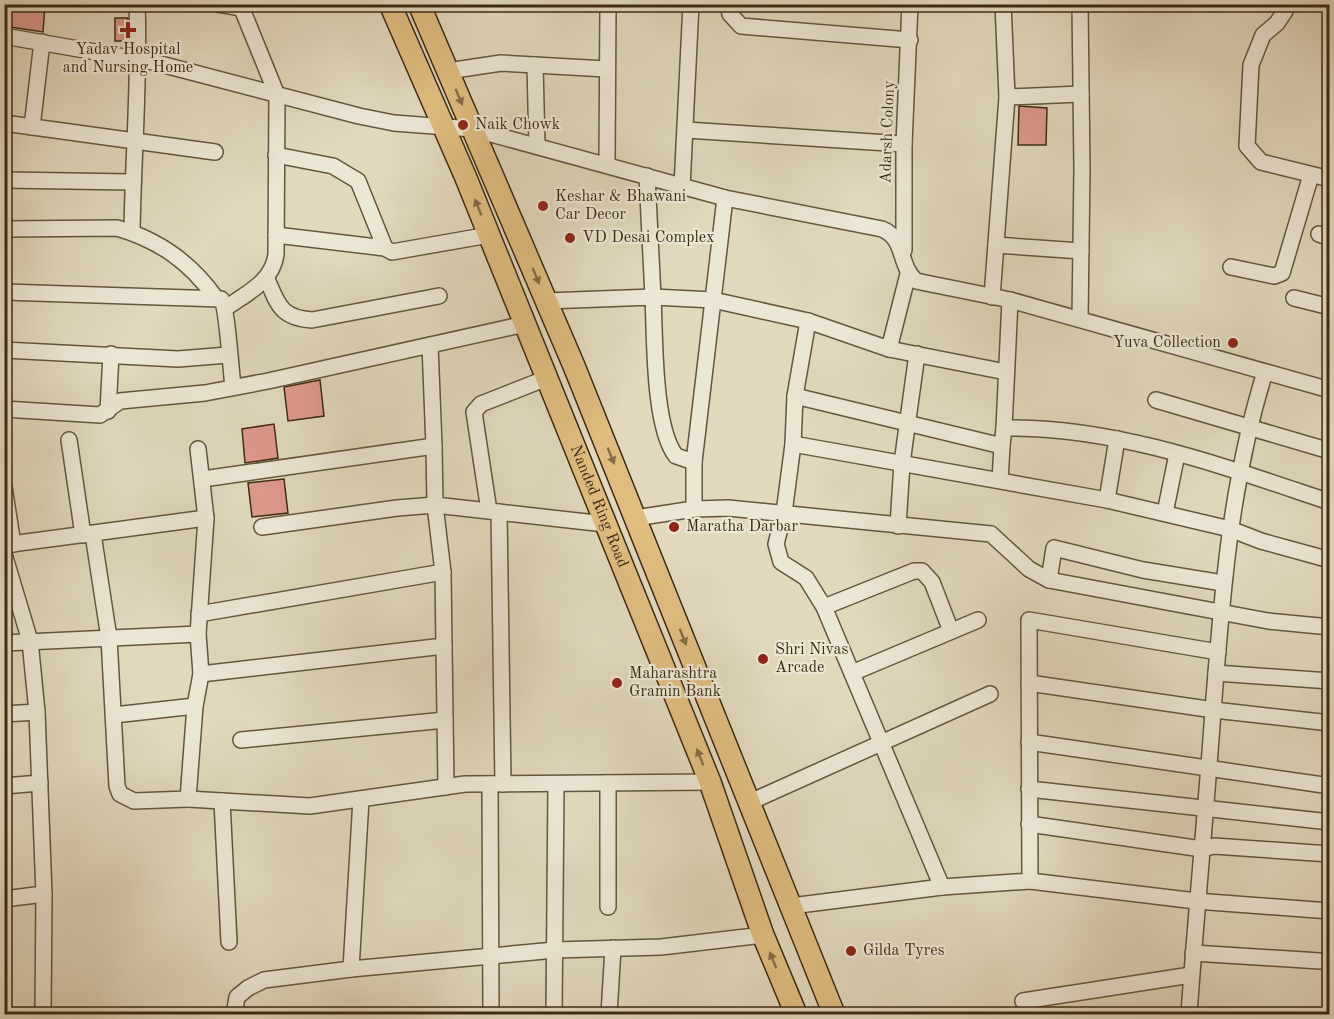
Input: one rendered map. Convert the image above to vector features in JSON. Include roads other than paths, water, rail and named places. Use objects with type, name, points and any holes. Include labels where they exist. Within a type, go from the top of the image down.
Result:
[{"type":"highway","name":"Nanded Ring Road","points":[[390,4],[489,236],[710,782],[763,935],[796,1014]]},
{"type":"highway","points":[[419,4],[546,301],[834,1014]]},
{"type":"street","points":[[132,232],[132,182],[139,60],[137,4]]},
{"type":"street","points":[[218,4],[241,6],[277,95],[274,267],[267,279],[226,308]]},
{"type":"street","points":[[607,165],[608,4]]},
{"type":"street","points":[[682,187],[691,4]]},
{"type":"street","points":[[728,4],[730,14],[741,26],[910,40]]},
{"type":"street","name":"Adarsh Colony","points":[[889,349],[906,267],[904,144],[910,4]]},
{"type":"street","points":[[992,297],[1006,97],[1003,4]]},
{"type":"street","points":[[1080,4],[1080,319]]},
{"type":"street","points":[[1285,4],[1285,11],[1277,23],[1263,35],[1251,65],[1247,146],[1261,162],[1329,179]]},
{"type":"street","points":[[4,36],[139,60],[370,118],[444,128],[473,129],[725,198],[882,229],[892,233],[898,242],[906,267],[916,281],[1010,300],[1329,390]]},
{"type":"street","points":[[32,127],[42,42]]},
{"type":"street","points":[[448,71],[501,63],[606,69]]},
{"type":"street","points":[[536,65],[537,146]]},
{"type":"street","points":[[1006,97],[1081,94]]},
{"type":"street","points":[[4,123],[214,152]]},
{"type":"street","points":[[686,130],[904,144]]},
{"type":"street","points":[[276,155],[333,166],[358,181],[385,248]]},
{"type":"street","points":[[1231,267],[1274,276],[1282,273],[1311,175]]},
{"type":"street","points":[[647,176],[657,372],[665,436],[676,456],[694,462]]},
{"type":"street","points":[[4,180],[132,182]]},
{"type":"street","points":[[694,509],[694,462],[725,198]]},
{"type":"street","points":[[4,230],[117,228],[132,232],[163,245],[200,275],[215,297]]},
{"type":"street","points":[[276,235],[385,248],[392,252],[489,236]]},
{"type":"street","points":[[996,245],[1081,251]]},
{"type":"street","points":[[267,279],[286,314],[297,319],[312,320],[439,296]]},
{"type":"street","points":[[4,292],[215,297],[221,299],[226,308],[228,355],[233,387]]},
{"type":"street","points":[[546,301],[653,297],[713,300],[808,321],[889,349],[1006,372]]},
{"type":"street","points":[[1294,298],[1329,307]]},
{"type":"street","points":[[1000,480],[1010,300]]},
{"type":"street","points":[[808,321],[795,396],[793,444],[784,513],[776,544],[777,554],[786,567],[806,578],[824,607],[942,887]]},
{"type":"street","points":[[4,409],[100,415],[108,411],[112,404],[120,401],[233,387],[525,324]]},
{"type":"street","points":[[430,345],[435,505],[443,572],[446,787]]},
{"type":"street","points":[[4,350],[178,359],[228,355]]},
{"type":"street","points":[[108,411],[111,354]]},
{"type":"street","points":[[897,526],[902,463],[917,354]]},
{"type":"street","points":[[1189,1014],[1196,901],[1223,583],[1238,472],[1247,427],[1265,372]]},
{"type":"street","points":[[491,1014],[496,784],[494,512],[474,412],[481,404],[547,378]]},
{"type":"street","points":[[795,396],[1002,446]]},
{"type":"street","points":[[1156,400],[1329,451]]},
{"type":"street","points":[[1004,428],[1037,427],[1117,439],[1238,472],[1329,502]]},
{"type":"street","points":[[1107,500],[1117,439]]},
{"type":"street","points":[[69,440],[110,638],[117,786],[120,794],[134,801],[188,798],[310,806],[446,787],[496,784],[710,782]]},
{"type":"street","points":[[793,444],[1107,500],[1230,529],[1261,541],[1329,560]]},
{"type":"street","points":[[203,479],[434,447]]},
{"type":"street","points":[[188,798],[195,706],[201,674],[198,634],[206,518],[198,449]]},
{"type":"street","points":[[1165,513],[1177,454]]},
{"type":"street","points":[[4,487],[7,547],[30,641],[37,711],[44,894],[43,1014]]},
{"type":"street","points":[[262,527],[397,507],[435,505],[605,524]]},
{"type":"street","points":[[635,518],[694,509],[728,508],[991,534],[1029,569],[1049,580],[1268,621],[1329,627]]},
{"type":"street","points":[[7,547],[206,518]]},
{"type":"street","points":[[1049,580],[1054,548],[1143,570],[1223,583]]},
{"type":"street","points":[[1139,597],[1143,570]]},
{"type":"street","points":[[824,607],[914,572],[922,571],[932,582],[951,631]]},
{"type":"street","points":[[199,614],[443,572]]},
{"type":"street","points":[[852,673],[978,620]]},
{"type":"street","points":[[1030,881],[1029,620],[1218,652]]},
{"type":"street","points":[[4,643],[198,634]]},
{"type":"street","points":[[201,674],[444,646]]},
{"type":"street","points":[[1216,673],[1329,681]]},
{"type":"street","points":[[1029,683],[1214,710],[1329,723]]},
{"type":"street","points":[[750,802],[990,694]]},
{"type":"street","points":[[114,714],[195,706]]},
{"type":"street","points":[[4,714],[37,711]]},
{"type":"street","points":[[241,740],[445,720]]},
{"type":"street","points":[[1029,742],[1209,766],[1329,786]]},
{"type":"street","points":[[4,786],[40,783]]},
{"type":"street","points":[[608,783],[608,907]]},
{"type":"street","points":[[554,1014],[556,784]]},
{"type":"street","points":[[1029,789],[1329,822]]},
{"type":"street","points":[[351,969],[361,799]]},
{"type":"street","points":[[222,801],[229,942]]},
{"type":"street","points":[[1029,824],[1202,849],[1214,846],[1329,854]]},
{"type":"street","points":[[791,906],[942,887],[1030,881],[1196,901],[1329,911]]},
{"type":"street","points":[[4,899],[44,894]]},
{"type":"street","points":[[234,1014],[237,998],[248,988],[264,980],[351,969],[555,950],[662,947],[763,935]]},
{"type":"street","points":[[609,1014],[613,948]]},
{"type":"street","points":[[1193,953],[1320,961]]},
{"type":"street","points":[[1023,1001],[1191,975]]},
{"type":"place","name":"Yadav Hospital and Nursing Home","points":[[128,30]]},
{"type":"place","name":"Naik Chowk","points":[[463,125]]},
{"type":"place","name":"Keshar & Bhawani Car Decor","points":[[543,206]]},
{"type":"place","name":"VD Desai Complex","points":[[570,238]]},
{"type":"place","name":"Yuva Collection","points":[[1233,343]]},
{"type":"place","name":"Maratha Darbar","points":[[674,527]]},
{"type":"place","name":"Shri Nivas Arcade","points":[[763,659]]},
{"type":"place","name":"Maharashtra Gramin Bank","points":[[617,683]]},
{"type":"place","name":"Gilda Tyres","points":[[851,951]]}]
